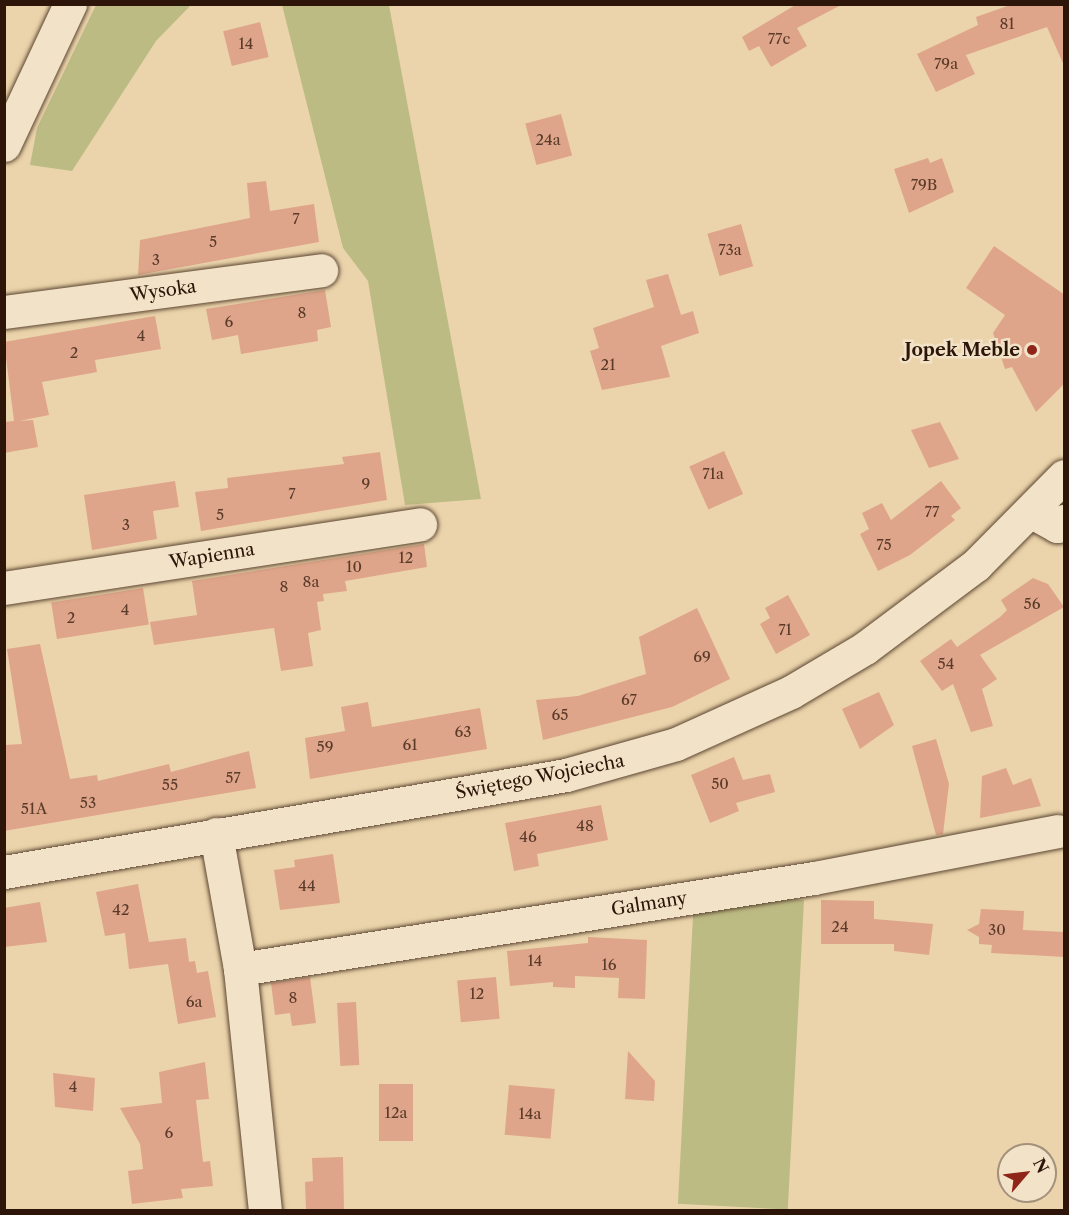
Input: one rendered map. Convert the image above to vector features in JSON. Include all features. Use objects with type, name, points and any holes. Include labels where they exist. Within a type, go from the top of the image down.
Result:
[{"type":"street","points":[[4,145],[70,4]]},
{"type":"street","name":"Wysoka","points":[[4,312],[321,270]]},
{"type":"street","name":"Świętego Wojciecha","points":[[4,872],[566,775],[676,744],[791,692],[865,648],[976,565],[1032,512],[1065,476]]},
{"type":"street","points":[[1032,512],[1057,526],[1065,521]]},
{"type":"street","name":"Wapienna","points":[[4,588],[420,524]]},
{"type":"street","name":"Galmany","points":[[240,969],[814,878],[1058,831]]},
{"type":"street","points":[[216,834],[240,969],[265,1210]]},
{"type":"shaded area","points":[[96,5],[191,5],[156,41],[72,171],[30,165],[37,128]]},
{"type":"shaded area","points":[[282,5],[389,5],[481,499],[405,505],[368,281],[343,248]]},
{"type":"shaded area","points":[[694,894],[804,900],[788,1210],[678,1204]]},
{"type":"building","points":[[797,4],[843,4],[797,28],[807,46],[771,67],[759,46],[749,51],[742,37]]},
{"type":"building","points":[[1013,4],[1065,4],[1065,68],[1047,27],[966,55],[975,74],[936,92],[917,54],[978,25],[976,17]]},
{"type":"building","points":[[260,22],[269,57],[232,66],[223,31]]},
{"type":"building","points":[[561,114],[572,156],[536,165],[525,124]]},
{"type":"building","points":[[928,158],[930,163],[942,158],[954,192],[909,213],[894,169]]},
{"type":"building","points":[[266,181],[270,211],[314,204],[319,242],[138,275],[140,240],[250,218],[247,183]]},
{"type":"building","points":[[741,224],[753,266],[719,276],[707,234]]},
{"type":"building","name":"Jopek Meble","points":[[994,246],[1065,295],[1065,383],[1036,412],[1012,367],[1005,369],[993,333],[1005,315],[966,288]]},
{"type":"building","points":[[668,274],[681,315],[693,311],[699,333],[661,346],[670,377],[602,390],[590,351],[599,348],[593,328],[654,307],[646,280]]},
{"type":"building","points":[[325,290],[331,327],[317,330],[318,341],[241,354],[238,335],[212,340],[206,309]]},
{"type":"building","points":[[155,316],[161,349],[95,360],[97,372],[42,382],[49,415],[19,421],[33,420],[38,447],[4,453],[4,422],[14,421],[4,342]]},
{"type":"building","points":[[940,422],[959,459],[929,468],[911,430]]},
{"type":"building","points":[[724,451],[743,494],[708,509],[689,466]]},
{"type":"building","points":[[380,452],[387,500],[201,531],[195,492],[228,488],[227,478],[344,464],[342,457]]},
{"type":"building","points":[[175,481],[179,507],[153,511],[157,539],[92,550],[84,495]]},
{"type":"building","points":[[941,481],[961,508],[951,516],[955,520],[910,555],[878,571],[860,534],[869,529],[862,513],[882,503],[891,520]]},
{"type":"building","points":[[424,544],[427,567],[345,581],[347,591],[323,594],[324,601],[317,602],[321,630],[308,633],[313,666],[281,671],[274,628],[154,645],[150,622],[197,615],[192,581]]},
{"type":"building","points":[[1033,578],[1048,584],[1064,607],[980,655],[997,679],[982,689],[993,726],[971,732],[953,684],[942,691],[920,661],[951,639],[957,647],[1000,617],[1007,610],[1001,600]]},
{"type":"building","points":[[143,588],[149,625],[57,639],[51,603]]},
{"type":"building","points":[[788,595],[810,635],[776,654],[760,624],[770,618],[765,608]]},
{"type":"building","points":[[697,608],[730,679],[672,707],[543,740],[536,700],[578,696],[646,674],[639,637]]},
{"type":"building","points":[[40,644],[70,779],[97,775],[98,781],[169,764],[171,772],[249,751],[256,788],[4,831],[4,745],[22,744],[7,649]]},
{"type":"building","points":[[879,692],[894,725],[860,749],[842,709]]},
{"type":"building","points":[[368,702],[372,727],[480,708],[487,749],[310,779],[305,738],[345,731],[341,707]]},
{"type":"building","points":[[936,739],[949,784],[943,834],[936,835],[912,746]]},
{"type":"building","points":[[734,757],[743,780],[770,774],[775,792],[736,803],[739,811],[710,823],[691,775]]},
{"type":"building","points":[[1006,768],[1013,785],[1031,778],[1041,806],[980,818],[982,776]]},
{"type":"building","points":[[601,805],[608,840],[537,854],[539,866],[514,871],[505,823]]},
{"type":"building","points":[[333,854],[340,903],[280,910],[274,870],[295,867],[294,860]]},
{"type":"building","points":[[138,884],[149,942],[186,938],[189,962],[195,961],[197,973],[208,971],[216,1017],[178,1024],[168,964],[129,969],[125,933],[105,936],[96,892]]},
{"type":"building","points":[[821,900],[874,901],[874,919],[933,924],[929,955],[894,951],[894,944],[821,944]]},
{"type":"building","points":[[40,902],[47,942],[4,947],[4,908]]},
{"type":"building","points":[[981,909],[1024,911],[1023,930],[1065,932],[1065,957],[991,953],[992,945],[979,944],[979,937],[967,930],[979,924]]},
{"type":"building","points":[[588,937],[647,940],[645,999],[618,998],[619,978],[575,976],[575,988],[553,987],[553,982],[510,986],[507,951],[588,943]]},
{"type":"building","points":[[310,977],[316,1023],[292,1026],[290,1013],[275,1015],[271,983]]},
{"type":"building","points":[[496,977],[500,1019],[461,1022],[457,980]]},
{"type":"building","points":[[356,1002],[359,1065],[340,1066],[337,1003]]},
{"type":"building","points":[[628,1051],[655,1081],[654,1101],[625,1099]]},
{"type":"building","points":[[205,1062],[209,1099],[196,1100],[203,1162],[210,1161],[213,1186],[181,1189],[183,1198],[132,1204],[128,1171],[143,1169],[140,1144],[120,1108],[162,1103],[159,1072]]},
{"type":"building","points":[[53,1073],[95,1078],[93,1111],[55,1107]]},
{"type":"building","points":[[379,1084],[413,1084],[413,1141],[379,1141]]},
{"type":"building","points":[[509,1085],[555,1089],[550,1139],[505,1135]]},
{"type":"building","points":[[343,1157],[344,1210],[306,1210],[305,1182],[313,1181],[312,1158]]},
{"type":"place","name":"Jopek Meble","points":[[1032,350]]}]
